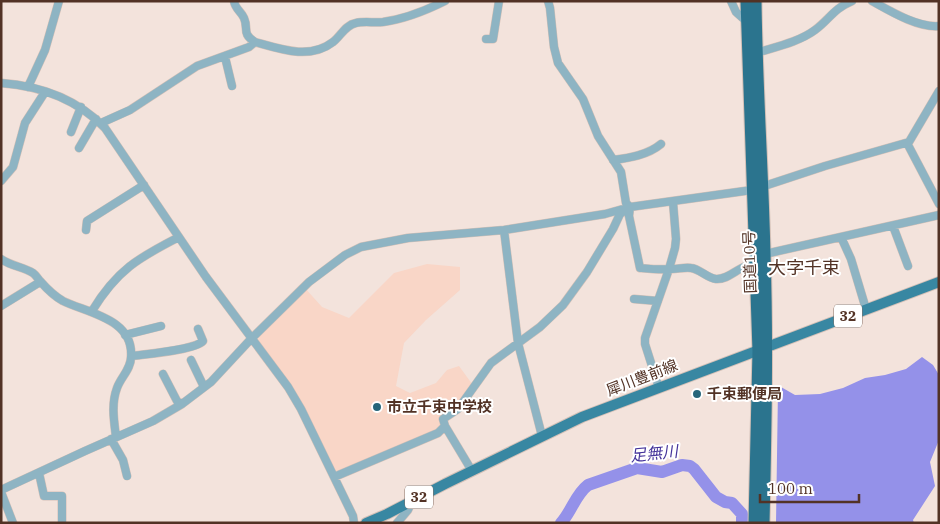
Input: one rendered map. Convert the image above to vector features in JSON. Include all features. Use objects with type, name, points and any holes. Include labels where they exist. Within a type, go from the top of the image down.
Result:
[{"type":"highway","name":"国道10号","points":[[746,1],[757,188],[766,254],[754,523]]},
{"type":"highway","name":"国道10号","points":[[756,1],[757,188],[755,265],[763,349],[764,523]]},
{"type":"main road","name":"犀川豊前線","points":[[366,523],[582,417],[939,282]]},
{"type":"street","points":[[28,87],[45,50],[59,1]]},
{"type":"street","points":[[234,1],[234,6],[246,21],[245,29],[247,35],[255,42],[298,52],[310,52],[323,48],[334,42],[352,23],[382,22],[408,16],[445,1]]},
{"type":"street","points":[[486,40],[492,39],[499,1]]},
{"type":"street","points":[[548,1],[558,63],[582,99],[598,136],[620,172],[626,202],[630,207],[629,216],[640,268],[693,268],[714,279],[729,276],[744,266],[755,265],[766,254],[939,215]]},
{"type":"street","points":[[731,1],[736,12],[746,20]]},
{"type":"street","points":[[756,54],[814,31],[842,5],[852,1]]},
{"type":"street","points":[[872,1],[889,11],[920,24],[932,27],[939,26]]},
{"type":"street","points":[[79,148],[98,121],[130,110],[197,66],[248,47],[255,42]]},
{"type":"street","points":[[225,56],[232,86]]},
{"type":"street","points":[[1,83],[28,87],[71,101],[98,121],[251,339],[288,387],[301,409],[353,516],[354,523]]},
{"type":"street","points":[[13,523],[1,491],[153,420],[182,404],[211,382],[251,339],[309,282],[345,256],[361,248],[408,238],[504,230],[605,214],[630,207],[757,188],[825,166],[907,143],[912,140],[939,91]]},
{"type":"street","points":[[1,181],[14,167],[25,123],[45,92]]},
{"type":"street","points":[[71,132],[81,107]]},
{"type":"street","points":[[907,143],[939,204]]},
{"type":"street","points":[[613,160],[634,157],[661,144]]},
{"type":"street","points":[[86,230],[87,221],[144,185]]},
{"type":"street","points":[[659,388],[644,338],[669,269],[676,239],[673,202]]},
{"type":"street","points":[[472,470],[445,426],[443,418],[458,408],[491,363],[540,328],[563,305],[587,272],[620,214],[630,207]]},
{"type":"street","points":[[893,226],[908,266]]},
{"type":"street","points":[[504,230],[518,343],[542,436]]},
{"type":"street","points":[[92,311],[109,286],[128,266],[143,255],[179,237]]},
{"type":"street","points":[[841,237],[851,259],[866,309]]},
{"type":"street","points":[[1,259],[34,273],[49,292],[63,301],[92,311],[115,323],[127,338],[132,356],[129,367],[121,378],[116,390],[113,408],[113,438],[123,460],[127,476]]},
{"type":"street","points":[[1,306],[40,282]]},
{"type":"street","points":[[634,299],[658,301]]},
{"type":"street","points":[[125,335],[161,326]]},
{"type":"street","points":[[132,356],[183,349],[200,344],[203,341],[198,329]]},
{"type":"street","points":[[191,360],[204,387]]},
{"type":"street","points":[[163,374],[177,401],[182,404]]},
{"type":"street","points":[[334,477],[438,433],[445,426]]},
{"type":"street","points":[[39,473],[44,496],[62,496],[62,523]]},
{"type":"street","points":[[397,523],[408,510],[412,501]]},
{"type":"shaded area","points":[[427,264],[460,267],[460,290],[426,320],[404,343],[396,386],[410,393],[436,383],[447,370],[459,366],[475,388],[443,418],[445,426],[334,477],[288,387],[258,339],[273,318],[304,287],[322,307],[349,318],[394,273]]},
{"type":"shaded area","points":[[922,357],[933,365],[939,375],[939,440],[930,462],[935,486],[913,520],[914,523],[776,523],[778,389],[781,387],[795,395],[820,394],[843,388],[865,378],[906,369]]},
{"type":"waterway","name":"足無川","points":[[561,523],[580,493],[588,485],[637,468],[662,472],[682,465],[690,466],[694,469],[716,497],[725,502],[732,503],[742,514],[742,523]]},
{"type":"place","name":"千束郵便局","points":[[697,394]]},
{"type":"place","name":"市立千束中学校","points":[[377,407]]},
{"type":"district","name":"大字千束","points":[[804,268]]}]
